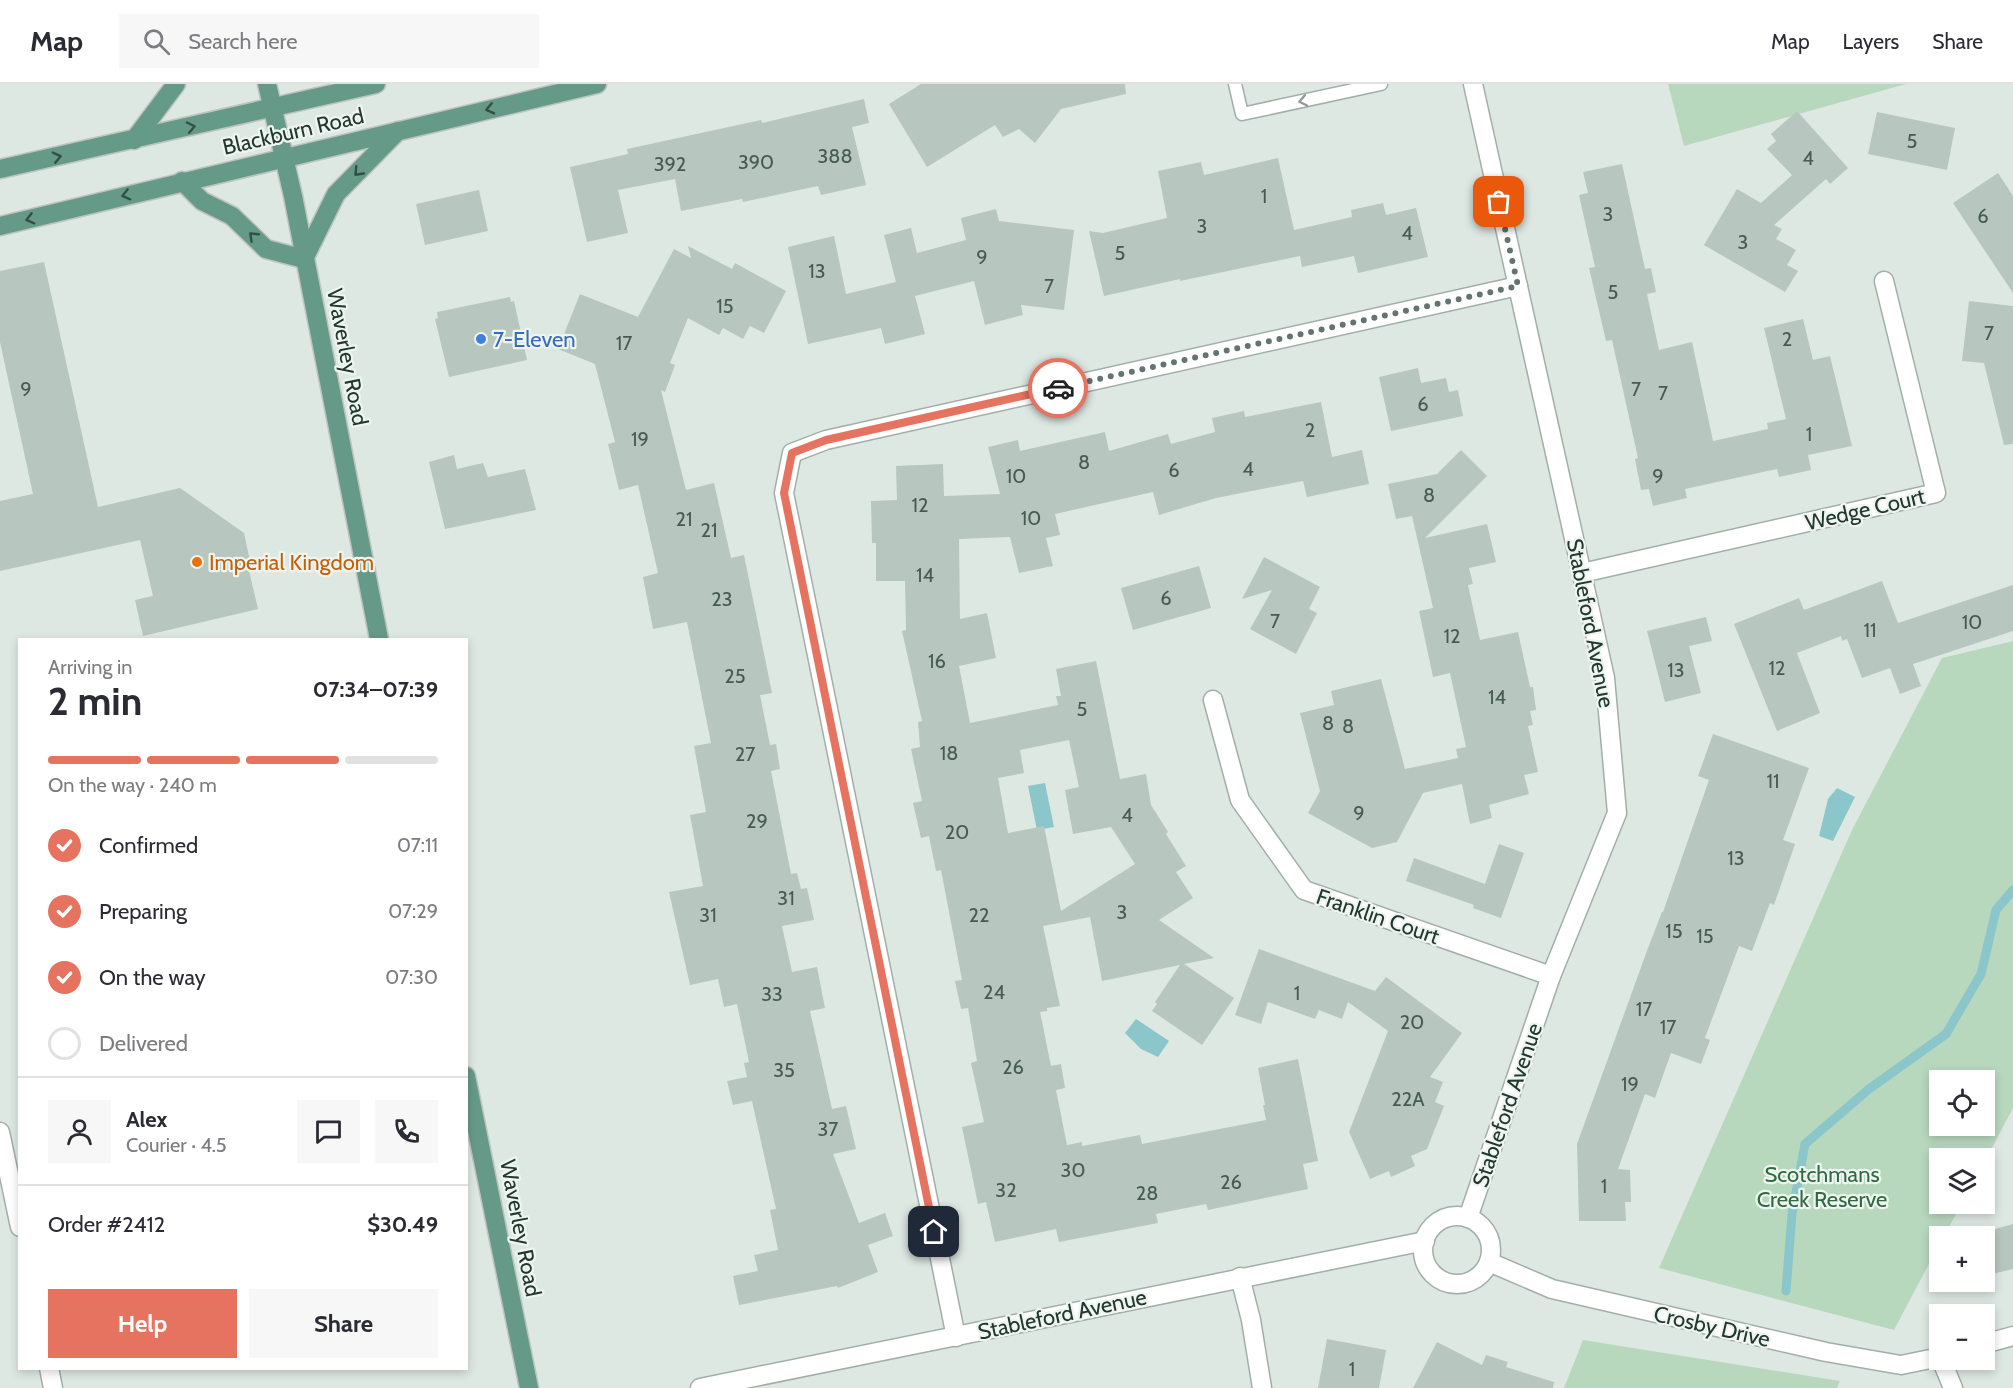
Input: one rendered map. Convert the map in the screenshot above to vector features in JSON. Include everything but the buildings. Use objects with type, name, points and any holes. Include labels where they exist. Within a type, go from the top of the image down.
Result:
[{"type":"main road","points":[[134,140],[176,84]]},
{"type":"main road","name":"Waverley Road","points":[[267,84],[285,158],[379,638]]},
{"type":"main road","name":"Blackburn Road","points":[[0,170],[375,84]]},
{"type":"main road","name":"Blackburn Road","points":[[0,226],[399,130],[545,90],[597,84]]},
{"type":"main road","points":[[183,182],[202,201],[232,216],[266,249],[304,259],[336,194],[399,130]]},
{"type":"main road","name":"Waverley Road","points":[[468,1086],[529,1388]]},
{"type":"street","name":"Stableford Avenue","points":[[1468,1218],[1551,976],[1617,813],[1605,678],[1473,84]]},
{"type":"street","name":"Wedge Court","points":[[1582,573],[1936,493],[1884,281]]},
{"type":"street","points":[[956,1337],[784,493],[792,453],[826,440],[1518,286]]},
{"type":"street","name":"Franklin Court","points":[[1213,700],[1240,800],[1305,890],[1551,976]]},
{"type":"street","points":[[0,1132],[18,1218]]},
{"type":"street","points":[[1448,1217],[1468,1218],[1479,1224],[1486,1233],[1491,1244],[1489,1262],[1474,1280],[1463,1284],[1444,1281],[1427,1265],[1424,1254],[1425,1241],[1429,1231],[1438,1222],[1448,1217]]},
{"type":"street","name":"Stableford Avenue","points":[[700,1388],[1425,1241]]},
{"type":"street","name":"Crosby Drive","points":[[1489,1262],[1552,1289],[1826,1352],[1901,1365],[1929,1360]]},
{"type":"street","points":[[1240,1277],[1251,1320],[1262,1388]]},
{"type":"street","points":[[1995,1341],[2013,1336]]},
{"type":"street","points":[[49,1370],[53,1388]]},
{"type":"street","points":[[1945,1370],[1953,1388]]},
{"type":"lane","points":[[1235,84],[1242,114],[1380,84]]},
{"type":"green space","points":[[1668,84],[1906,84],[1684,146]]},
{"type":"green space","name":"Scotchmans Creek Reserve","points":[[2013,641],[2013,1108],[1992,1148],[1929,1148],[1929,1214],[1956,1214],[1949,1226],[1929,1226],[1929,1264],[1894,1330],[1659,1268],[1852,830],[1942,658]]},
{"type":"green space","points":[[1583,1340],[1840,1381],[1837,1388],[1564,1388]]},
{"type":"water","points":[[1045,783],[1054,827],[1037,830],[1028,786]]},
{"type":"water","points":[[1837,788],[1855,797],[1833,841],[1819,836],[1828,799]]},
{"type":"water","points":[[1136,1019],[1169,1041],[1158,1057],[1141,1049],[1125,1033]]},
{"type":"waterway","points":[[1786,1291],[1792,1214],[1805,1144],[1869,1089],[1946,1034],[1981,974],[1996,910],[2013,890]]},
{"type":"way so far","points":[[1058,388],[1518,286],[1499,202]]},
{"type":"place","name":"7-Eleven","points":[[481,339]]},
{"type":"place","name":"Imperial Kingdom","points":[[197,562]]},
{"type":"route","points":[[934,1232],[784,493],[792,453],[826,440],[1058,388]]}]
